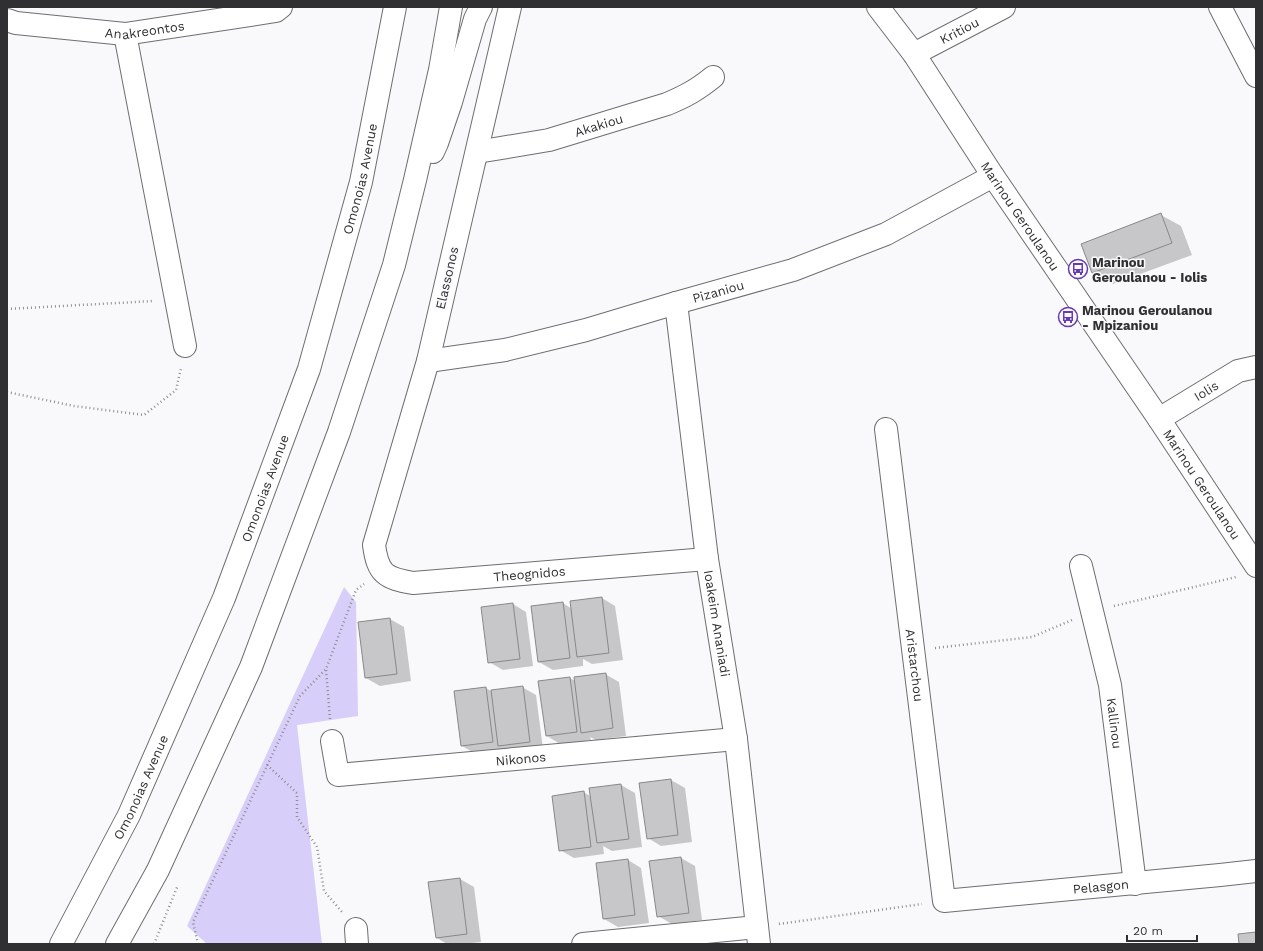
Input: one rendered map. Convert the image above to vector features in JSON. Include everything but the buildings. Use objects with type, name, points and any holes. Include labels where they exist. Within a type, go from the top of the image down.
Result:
[{"type":"street","name":"Anakreontos","points":[[7,20],[16,23],[125,34],[276,11],[281,7]]},
{"type":"street","name":"Omonoias Avenue","points":[[61,944],[129,815],[224,598],[309,368],[361,182],[395,7]]},
{"type":"street","points":[[117,944],[158,870],[251,667],[339,432],[394,265],[440,70],[451,7]]},
{"type":"street","points":[[415,180],[426,165],[437,143],[452,102],[475,19],[481,7]]},
{"type":"street","name":"Elassonos","points":[[382,571],[376,560],[374,545],[428,361],[510,7]]},
{"type":"street","name":"Marinou Geroulanou","points":[[878,7],[914,54],[993,176],[1256,566]]},
{"type":"street","name":"Kritiou","points":[[914,54],[1004,7]]},
{"type":"street","points":[[1220,7],[1256,76]]},
{"type":"street","points":[[125,34],[185,346]]},
{"type":"street","name":"Akakiou","points":[[477,152],[549,140],[666,104],[697,90],[713,77]]},
{"type":"street","name":"Pizaniou","points":[[428,361],[505,350],[586,330],[793,270],[886,234],[993,176]]},
{"type":"street","name":"Ioakeim Ananiadi","points":[[676,303],[707,559],[736,739],[758,936]]},
{"type":"street","name":"Iolis","points":[[1158,419],[1238,371],[1256,367]]},
{"type":"street","name":"Aristarchou","points":[[886,429],[944,901]]},
{"type":"street","name":"Theognidos","points":[[382,571],[395,580],[413,583],[707,559]]},
{"type":"street","name":"Kallinou","points":[[1081,566],[1110,685],[1135,884]]},
{"type":"street","name":"Nikonos","points":[[332,741],[338,775],[736,739]]},
{"type":"street","name":"Pelasgon","points":[[944,901],[1135,884],[1256,871]]},
{"type":"street","points":[[583,944],[758,936]]},
{"type":"path","points":[[7,309],[176,300]]},
{"type":"path","points":[[7,392],[74,406],[144,415],[176,390],[185,346]]},
{"type":"path","points":[[198,944],[193,922],[300,696],[326,669],[356,590],[382,571]]},
{"type":"path","points":[[326,669],[332,741]]},
{"type":"path","points":[[267,765],[297,793],[296,817],[317,847],[324,892],[357,937]]},
{"type":"path","points":[[758,936],[944,901]]},
{"type":"shaded area","points":[[344,587],[356,602],[358,716],[297,725],[322,944],[207,944],[187,926]]},
{"type":"place","name":"Marinou Geroulanou - Iolis","points":[[1078,269]]},
{"type":"place","name":"Marinou Geroulanou - Mpizaniou","points":[[1068,317]]}]
